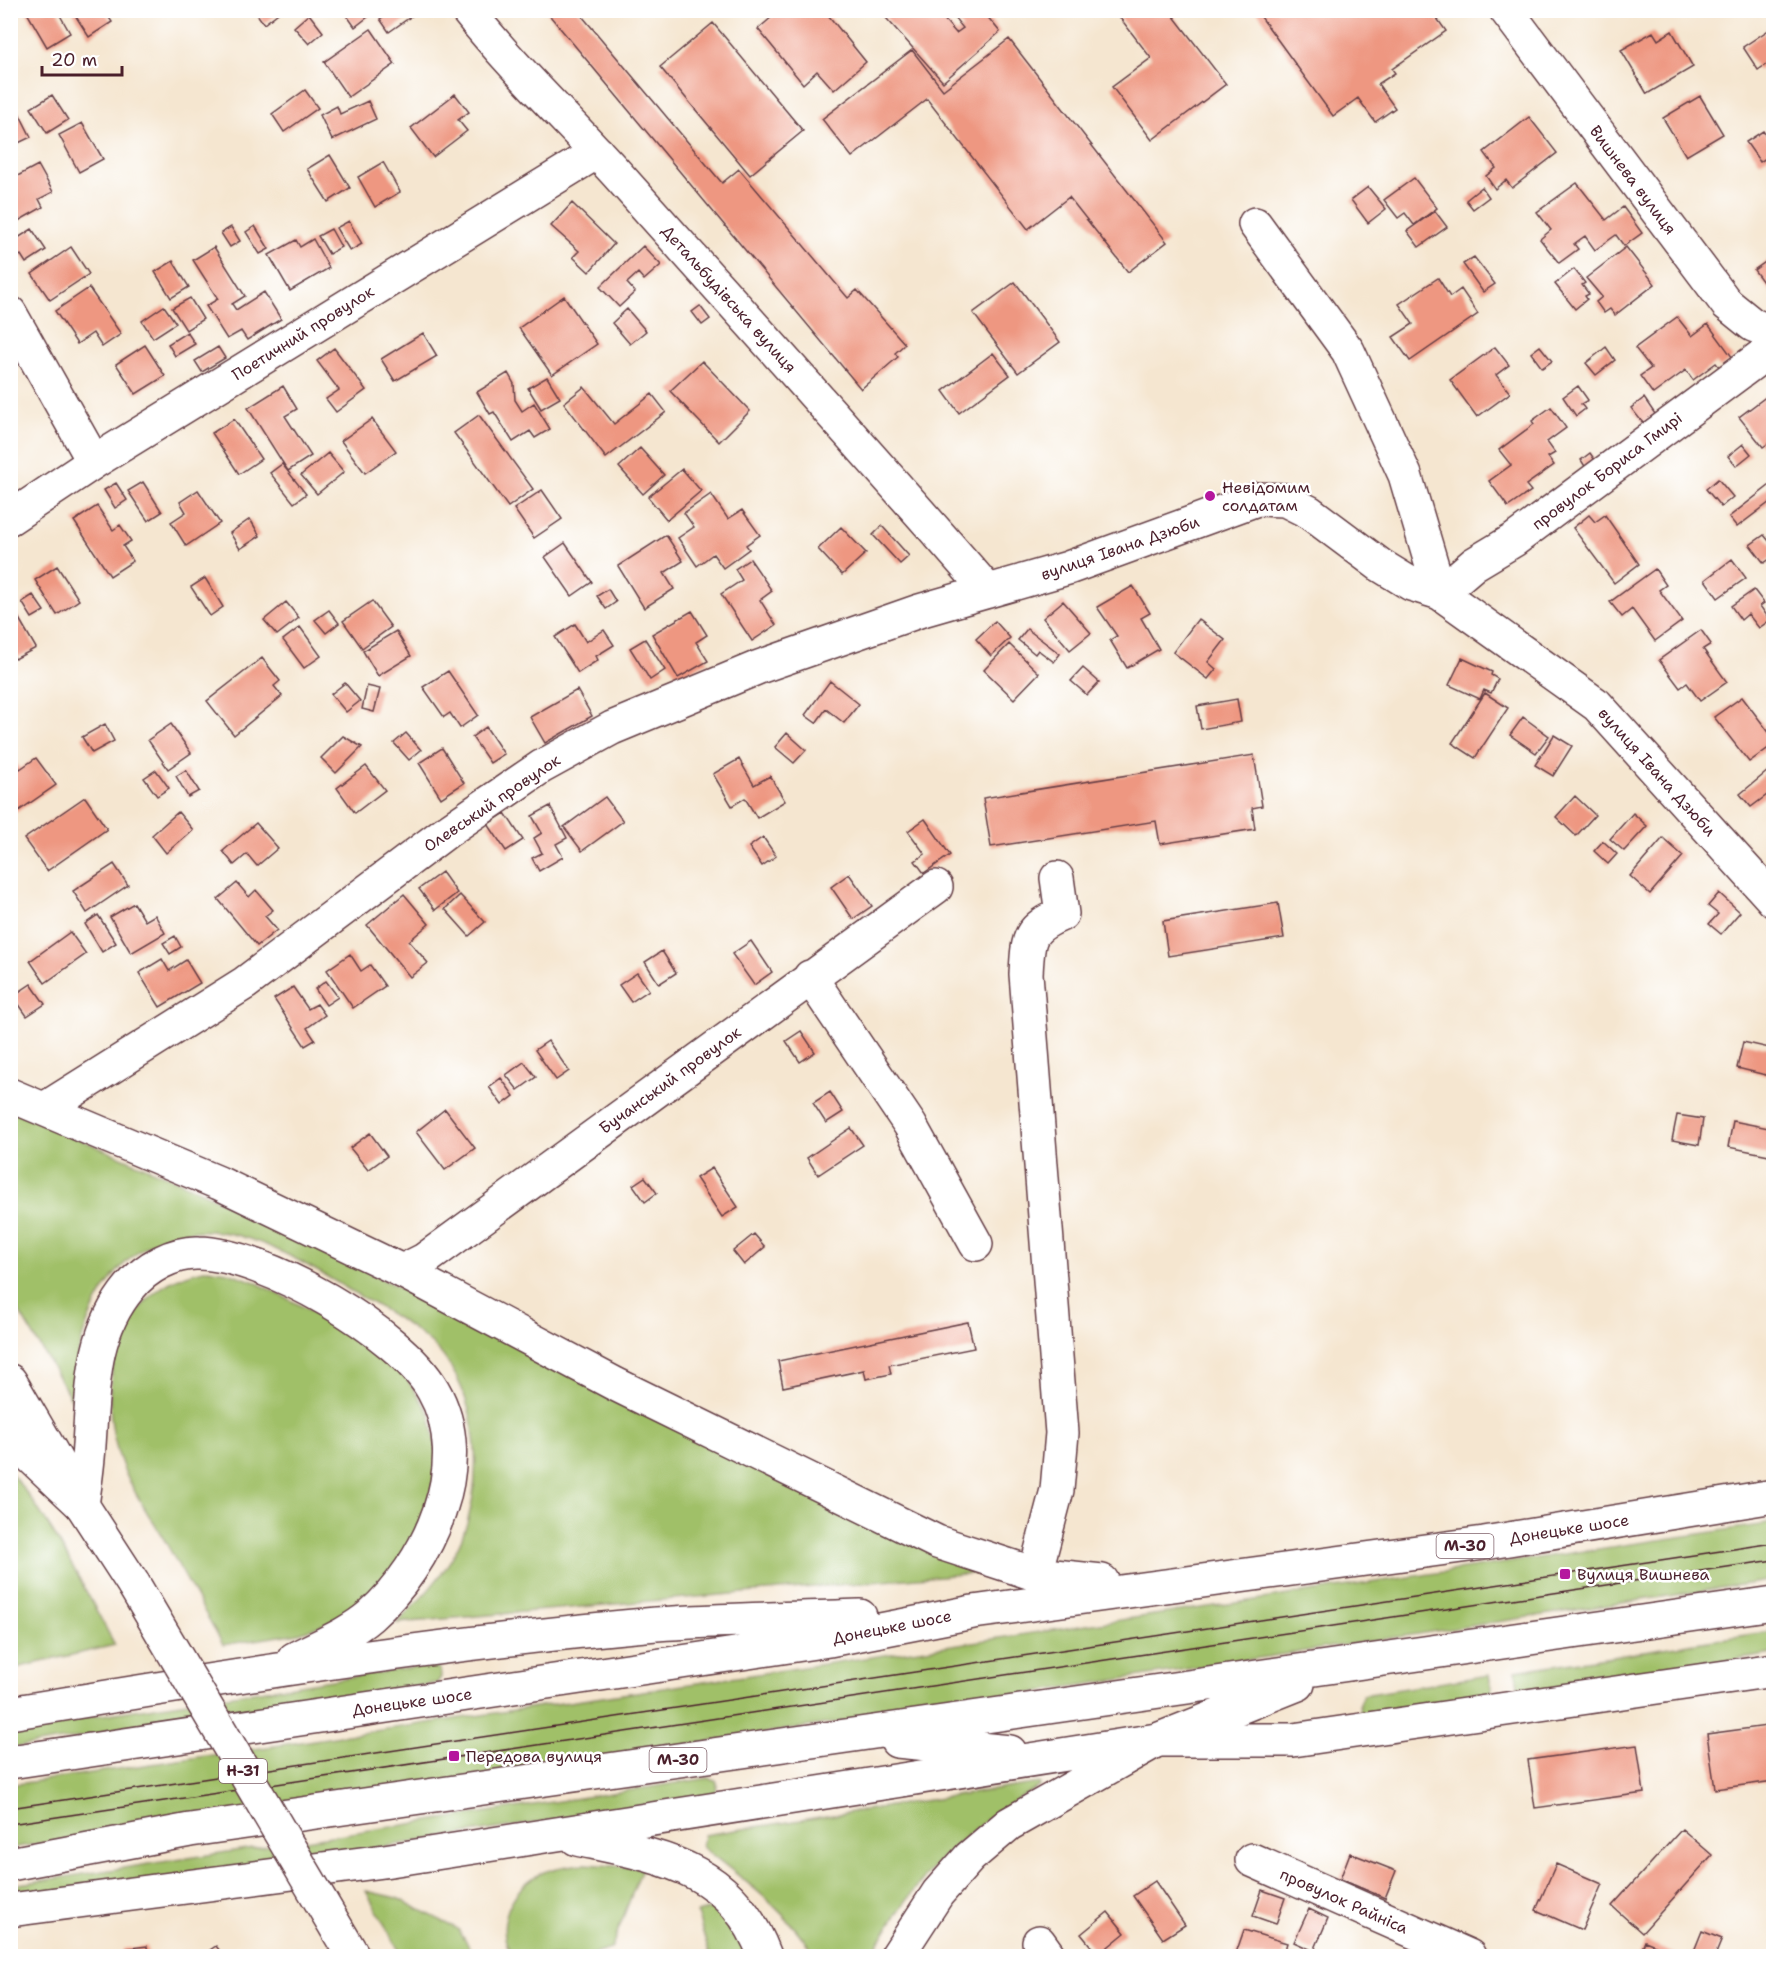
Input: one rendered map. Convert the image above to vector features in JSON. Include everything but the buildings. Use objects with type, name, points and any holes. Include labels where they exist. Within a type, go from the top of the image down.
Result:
[{"type":"main road","name":"Детальбудівська вулиця","points":[[467,10],[492,42],[597,152],[988,591]]},
{"type":"main road","name":"Вишнева вулиця","points":[[1506,10],[1727,304],[1753,325],[1773,333]]},
{"type":"main road","name":"Поетичний провулок","points":[[10,518],[94,462],[597,152]]},
{"type":"main road","points":[[1256,224],[1348,351],[1405,476],[1440,592]]},
{"type":"main road","points":[[10,313],[94,462]]},
{"type":"main road","name":"провулок Бориса Гмирі","points":[[1440,592],[1474,564],[1514,540],[1773,347]]},
{"type":"main road","name":"вулиця Івана Дзюби","points":[[988,591],[1068,568],[1257,499],[1285,500],[1309,512],[1411,584],[1440,592],[1597,705],[1773,901]]},
{"type":"main road","name":"Олевський провулок","points":[[46,1108],[245,983],[446,832],[541,766],[612,728],[759,666],[919,611],[988,591]]},
{"type":"main road","points":[[1035,1574],[1057,1490],[1062,1433],[1026,974],[1028,940],[1040,924],[1062,914],[1057,878]]},
{"type":"main road","name":"Бучанський провулок","points":[[402,1271],[424,1260],[936,886]]},
{"type":"main road","points":[[810,977],[910,1125],[976,1244]]},
{"type":"main road","points":[[10,1095],[46,1108],[219,1183],[402,1271],[615,1384],[937,1542],[1035,1574],[1154,1586]]},
{"type":"main road","points":[[82,1505],[89,1445],[90,1391],[103,1334],[115,1306],[132,1285],[149,1269],[171,1258],[197,1253],[250,1262],[345,1310],[401,1351],[434,1392],[443,1416],[448,1441],[448,1478],[441,1509],[416,1563],[369,1617],[276,1669]]},
{"type":"main road","name":"Н-31","points":[[10,1381],[82,1505],[134,1585],[353,1956]]},
{"type":"main road","points":[[10,1437],[82,1505]]},
{"type":"main road","name":"Донецьке шосе","points":[[10,1762],[829,1640],[973,1612],[1484,1543],[1773,1496]]},
{"type":"main road","name":"М-30","points":[[10,1864],[190,1830],[1773,1603]]},
{"type":"main road","points":[[10,1713],[276,1669],[480,1643],[658,1624],[973,1612]]},
{"type":"main road","points":[[897,1956],[938,1893],[970,1857],[1002,1830],[1157,1740],[1347,1665]]},
{"type":"main road","points":[[10,1910],[233,1882],[558,1835],[1157,1740],[1293,1740],[1773,1670]]},
{"type":"main road","points":[[842,1736],[1057,1756]]},
{"type":"main road","points":[[558,1835],[647,1853],[688,1868],[720,1888],[743,1915],[765,1956]]},
{"type":"main road","name":"провулок Райніса","points":[[1252,1860],[1469,1956]]},
{"type":"green space","points":[[11,1110],[185,1184],[321,1249],[975,1573],[397,1623],[430,1589],[451,1560],[466,1525],[473,1499],[475,1443],[462,1389],[450,1365],[433,1345],[402,1321],[288,1255],[258,1242],[227,1233],[191,1232],[160,1240],[133,1256],[112,1278],[95,1306],[83,1336],[75,1369],[73,1402],[11,1298]]},
{"type":"green space","points":[[208,1269],[228,1272],[255,1282],[321,1316],[399,1367],[430,1414],[439,1465],[416,1542],[360,1606],[333,1621],[299,1633],[223,1645],[128,1479],[113,1434],[110,1396],[115,1358],[136,1313],[162,1287],[183,1276]]},
{"type":"green space","points":[[11,1473],[41,1513],[115,1645],[11,1669]]},
{"type":"green space","points":[[1773,1523],[1773,1580],[11,1848],[11,1785]]},
{"type":"green space","points":[[1773,1631],[1773,1654],[1519,1694],[1516,1671]]},
{"type":"green space","points":[[430,1665],[440,1669],[441,1677],[437,1683],[11,1748],[11,1729]]},
{"type":"green space","points":[[1489,1675],[1493,1697],[1368,1716],[1360,1712],[1359,1703],[1363,1695]]},
{"type":"green space","points":[[709,1778],[717,1782],[716,1794],[23,1904],[11,1896],[13,1888],[19,1884]]},
{"type":"green space","points":[[1039,1783],[1040,1786],[986,1820],[942,1858],[905,1902],[871,1956],[815,1956],[792,1924],[778,1910],[702,1847],[704,1835]]},
{"type":"green space","points":[[585,1864],[642,1868],[611,1949],[587,1956],[513,1956],[504,1932],[505,1920],[515,1897],[533,1878],[544,1872],[564,1866]]},
{"type":"green space","points":[[366,1891],[397,1898],[458,1929],[475,1956],[402,1956]]},
{"type":"green space","points":[[715,1908],[725,1914],[752,1956],[710,1956],[697,1913]]},
{"type":"tram line","points":[[10,1808],[1774,1543]]},
{"type":"tram line","points":[[10,1824],[1774,1560]]},
{"type":"place","name":"Невідомим солдатам","points":[[1210,496]]},
{"type":"place","name":"Вулиця Вишнева","points":[[1565,1574]]},
{"type":"place","name":"Передова вулиця","points":[[454,1756]]}]
